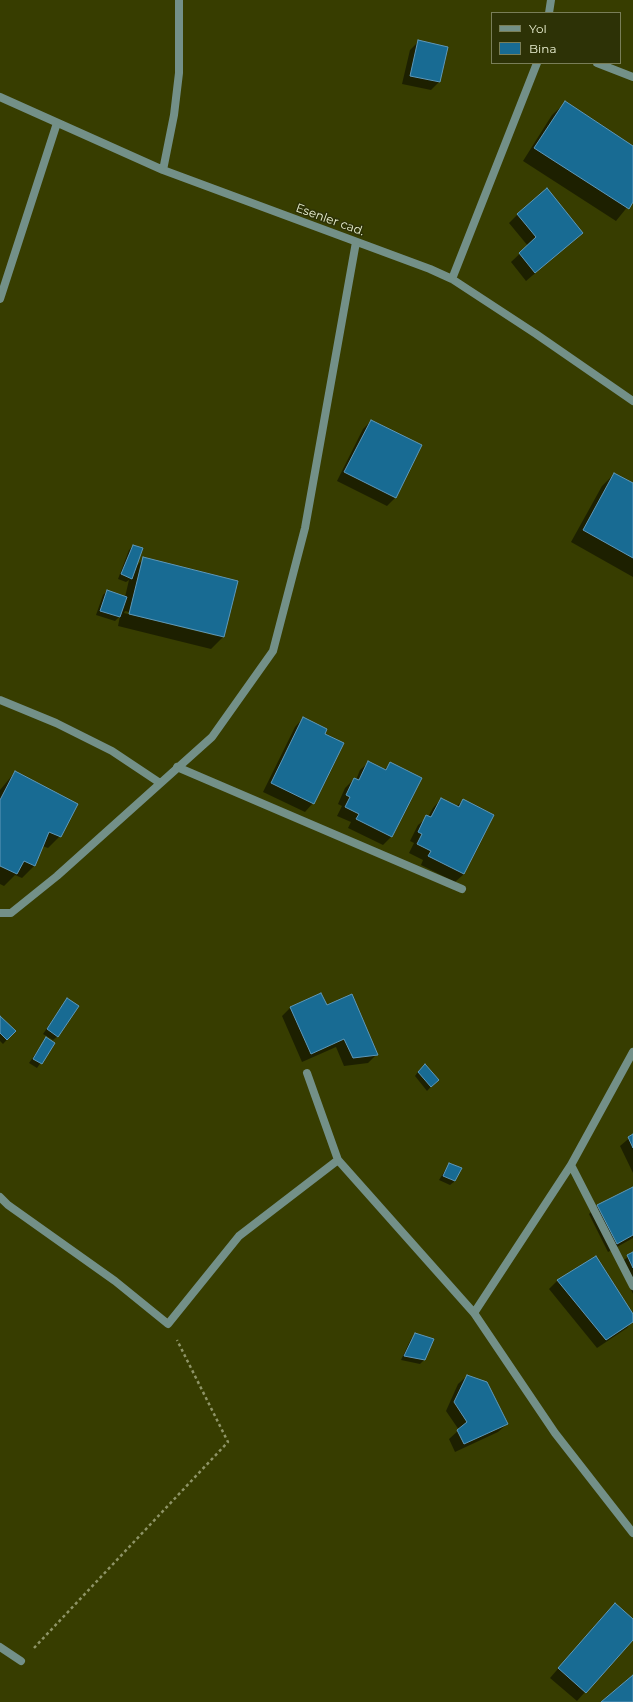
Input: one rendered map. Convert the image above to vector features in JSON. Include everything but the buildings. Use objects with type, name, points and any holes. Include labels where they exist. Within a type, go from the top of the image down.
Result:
[{"type":"street","points":[[163,170],[174,115],[179,72],[179,0]]},
{"type":"street","points":[[549,12],[551,0]]},
{"type":"street","points":[[452,279],[537,64]]},
{"type":"street","points":[[600,64],[633,77]]},
{"type":"street","name":"Esenler cad.","points":[[0,97],[163,170],[430,269],[452,279],[536,334],[633,401]]},
{"type":"street","points":[[0,299],[57,123]]},
{"type":"street","points":[[0,913],[11,912],[46,885],[212,737],[273,651],[305,528],[356,242]]},
{"type":"street","points":[[0,700],[56,724],[112,751],[160,783]]},
{"type":"street","points":[[178,767],[462,889]]},
{"type":"street","points":[[474,1313],[571,1165],[633,1052]]},
{"type":"street","points":[[307,1073],[338,1160],[474,1313],[554,1433],[633,1533]]},
{"type":"street","points":[[0,1197],[8,1205],[115,1281],[168,1324],[239,1236],[338,1160]]},
{"type":"street","points":[[571,1165],[633,1286]]},
{"type":"street","points":[[0,1647],[21,1661]]},
{"type":"path","points":[[21,1661],[228,1442],[168,1324]]}]
